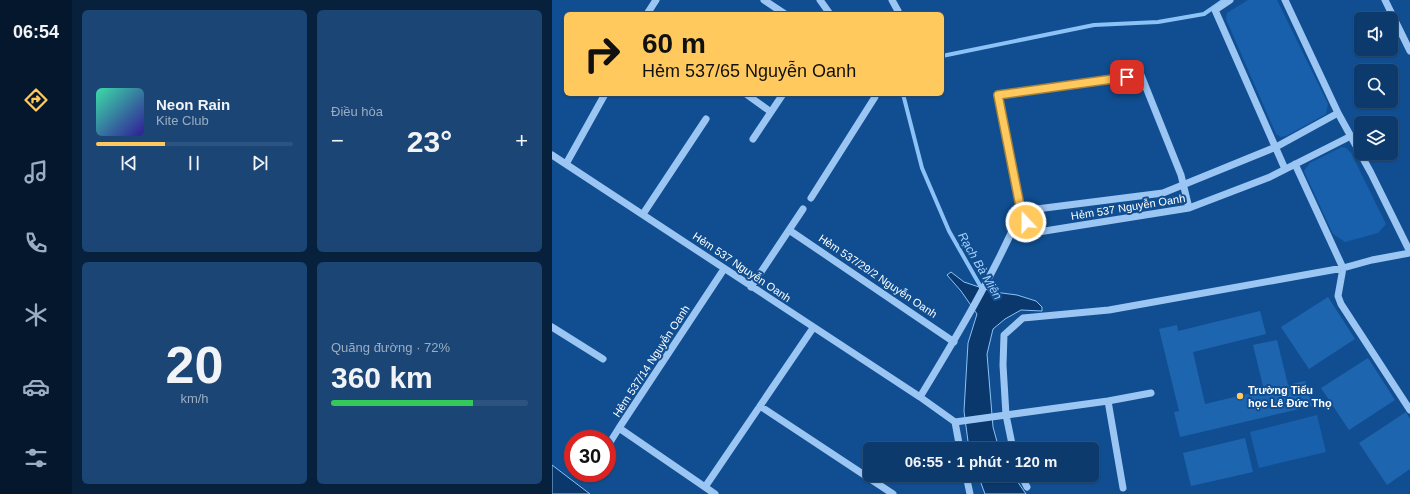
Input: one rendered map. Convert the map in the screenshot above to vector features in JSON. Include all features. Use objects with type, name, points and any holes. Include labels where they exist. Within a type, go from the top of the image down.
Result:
[{"type":"street","points":[[648,12],[656,0]]},
{"type":"street","points":[[764,0],[783,12]]},
{"type":"street","points":[[820,0],[829,12]]},
{"type":"street","points":[[892,0],[898,11]]},
{"type":"street","points":[[1230,0],[1215,10],[1285,169]]},
{"type":"street","points":[[1012,442],[1006,415],[1003,365],[1004,335],[1023,318],[1109,310],[1343,268],[1410,252],[1338,113],[1285,0]]},
{"type":"street","points":[[1386,0],[1410,51]]},
{"type":"street","points":[[1032,233],[1021,211],[998,95],[1141,75],[1183,184],[1189,208]]},
{"type":"street","points":[[566,164],[604,96]]},
{"type":"street","points":[[749,96],[771,112]]},
{"type":"street","points":[[753,139],[782,96]]},
{"type":"street","points":[[811,198],[861,121],[875,96]]},
{"type":"street","name":"Hẻm 537 Nguyễn Oanh","points":[[1021,211],[1163,193],[1276,147],[1338,113]]},
{"type":"street","points":[[643,214],[706,120]]},
{"type":"street","name":"Hẻm 537 Nguyễn Oanh","points":[[1013,228],[1032,233],[1189,208],[1270,177],[1351,136]]},
{"type":"street","name":"Hẻm 537 Nguyễn Oanh","points":[[552,155],[920,397],[955,422]]},
{"type":"street","points":[[1295,164],[1343,268],[1338,296],[1341,304],[1410,410]]},
{"type":"street","points":[[751,287],[803,209]]},
{"type":"street","points":[[920,397],[956,338],[993,270],[1021,211]]},
{"type":"street","name":"Hẻm 537/29/2 Nguyễn Oanh","points":[[789,230],[956,338]]},
{"type":"street","name":"Hẻm 537/14 Nguyễn Oanh","points":[[715,494],[620,428],[724,269]]},
{"type":"street","points":[[552,327],[603,359]]},
{"type":"street","points":[[705,487],[814,328]]},
{"type":"street","points":[[959,442],[955,422],[1108,401],[1151,393]]},
{"type":"street","points":[[1108,401],[1123,488]]},
{"type":"street","points":[[760,406],[893,494]]},
{"type":"street","points":[[616,434],[620,428]]},
{"type":"street","points":[[967,482],[970,494]]},
{"type":"street","points":[[1024,482],[1027,487]]},
{"type":"shaded area","points":[[1248,0],[1277,0],[1328,104],[1326,114],[1286,136],[1281,137],[1276,134],[1226,19],[1227,13]]},
{"type":"shaded area","points":[[1342,147],[1346,148],[1351,153],[1386,224],[1378,233],[1345,242],[1333,234],[1304,171],[1310,163]]},
{"type":"shaded area","points":[[951,272],[964,282],[994,292],[1017,295],[1036,301],[1042,307],[1042,311],[1021,310],[1005,319],[993,329],[987,354],[993,427],[997,442],[968,442],[964,411],[968,343],[977,314],[961,291],[947,275]]},
{"type":"shaded area","points":[[1317,415],[1326,452],[1259,468],[1250,432]]},
{"type":"shaded area","points":[[552,465],[564,474],[564,482],[574,482],[590,494],[552,494]]},
{"type":"shaded area","points":[[981,482],[1018,482],[1026,494],[985,494]]},
{"type":"building","points":[[1328,297],[1355,339],[1309,369],[1281,327]]},
{"type":"building","points":[[1260,311],[1266,334],[1193,352],[1205,404],[1264,390],[1253,345],[1277,340],[1288,385],[1305,381],[1312,406],[1180,437],[1174,412],[1179,411],[1159,329],[1177,325],[1178,331]]},
{"type":"building","points":[[1368,358],[1395,400],[1349,430],[1321,388]]},
{"type":"building","points":[[1406,412],[1410,419],[1410,469],[1387,485],[1359,443]]},
{"type":"building","points":[[1245,438],[1253,472],[1191,486],[1183,453]]},
{"type":"waterway","name":"Rạch Bà Miên","points":[[944,56],[1094,25],[1158,22],[1204,14],[1224,0]]},
{"type":"waterway","name":"Rạch Bà Miên","points":[[904,96],[922,168],[949,231],[982,289]]},
{"type":"place","name":"Trường Tiểu học Lê Đức Thọ","points":[[1240,396]]},
{"type":"route","points":[[1026,222],[1021,211],[998,95],[1127,77]]}]
